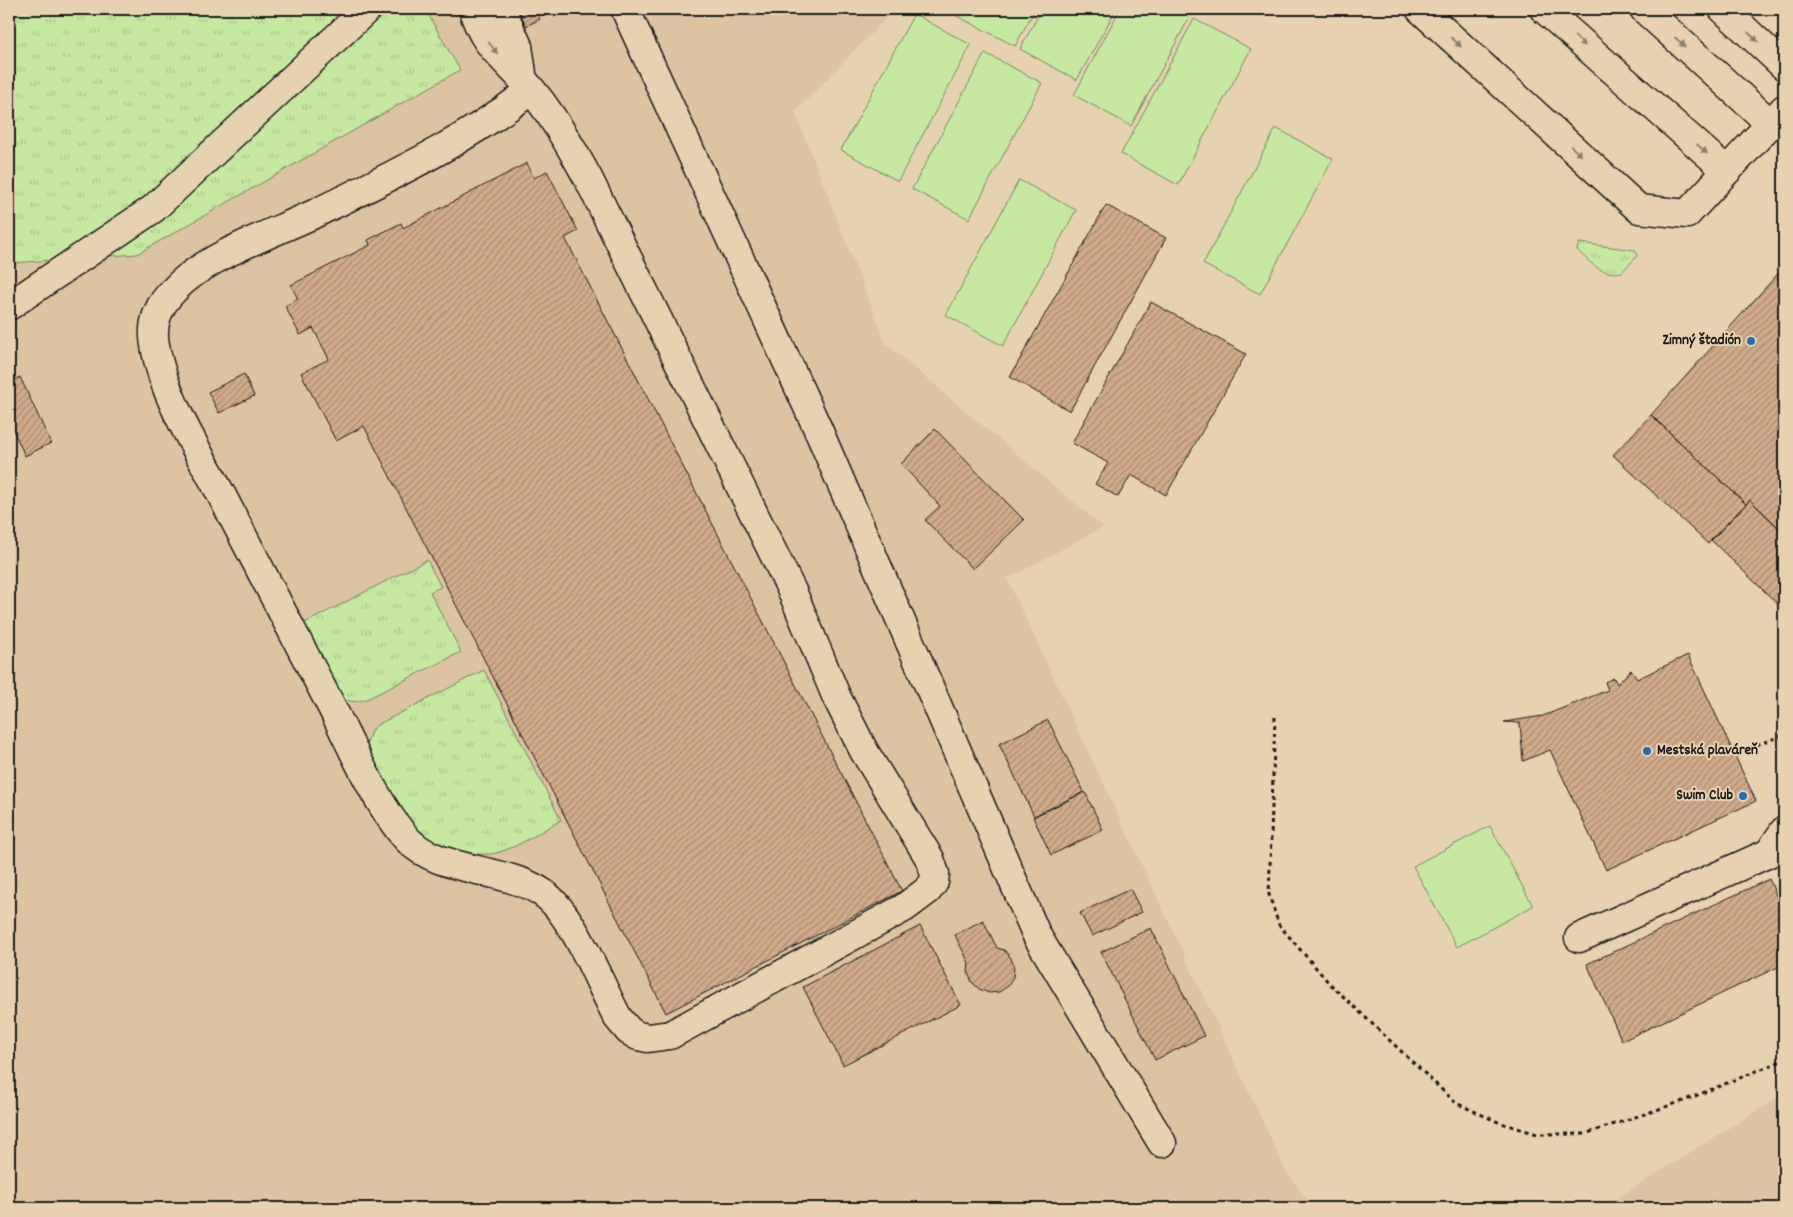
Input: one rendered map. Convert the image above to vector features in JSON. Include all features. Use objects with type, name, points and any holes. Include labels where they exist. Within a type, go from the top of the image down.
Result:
[{"type":"lane","points":[[9,306],[153,209],[367,9]]},
{"type":"lane","points":[[473,9],[485,38],[501,60],[527,85],[566,136],[792,591],[837,698],[864,751],[930,859],[935,874],[934,882],[928,890],[904,908],[815,955],[704,1018],[660,1038],[638,1036],[629,1030],[618,1018],[562,913],[543,893],[507,878],[430,855],[413,845],[400,829],[354,750],[207,467],[167,386],[155,346],[153,332],[155,318],[165,300],[188,277],[240,248],[318,212],[456,142],[494,118],[527,85]]},
{"type":"lane","points":[[501,9],[518,46],[527,85]]},
{"type":"lane","points":[[625,9],[817,427],[1036,936],[1162,1143]]},
{"type":"lane","points":[[1420,9],[1639,209],[1687,214],[1778,117],[1644,9]]},
{"type":"lane","points":[[1544,9],[1727,171]]},
{"type":"lane","points":[[1723,9],[1784,66]]},
{"type":"lane","points":[[1579,938],[1769,853],[1784,831]]},
{"type":"path","points":[[1275,717],[1269,895],[1279,925],[1330,984],[1456,1103],[1498,1122],[1537,1134],[1585,1134],[1683,1101],[1784,1060]]},
{"type":"path","points":[[1734,753],[1784,735]]},
{"type":"shaded area","points":[[9,9],[895,9],[795,112],[886,344],[1103,527],[1007,579],[1287,1173],[1314,1208],[9,1208]]},
{"type":"shaded area","points":[[1784,1094],[1784,1208],[1601,1208]]},
{"type":"green space","points":[[9,9],[425,9],[460,70],[137,254],[12,263],[9,257]]},
{"type":"green space","points":[[961,9],[1035,9],[1015,46],[957,16]]},
{"type":"green space","points":[[1042,9],[1116,9],[1077,80],[1020,49]]},
{"type":"green space","points":[[1120,9],[1194,9],[1131,126],[1074,95]]},
{"type":"green space","points":[[914,14],[971,45],[898,181],[841,150]]},
{"type":"green space","points":[[1194,19],[1251,49],[1178,185],[1121,154]]},
{"type":"green space","points":[[985,53],[1042,83],[969,219],[912,189]]},
{"type":"green space","points":[[1276,128],[1333,159],[1260,294],[1203,264]]},
{"type":"green space","points":[[1019,180],[1076,210],[1003,346],[946,315]]},
{"type":"green space","points":[[1579,243],[1635,250],[1637,256],[1622,272],[1608,272],[1597,267],[1577,250]]},
{"type":"green space","points":[[427,560],[441,587],[430,592],[461,652],[369,698],[348,701],[340,698],[299,626]]},
{"type":"green space","points":[[484,670],[561,820],[513,847],[496,853],[486,854],[449,848],[427,838],[414,827],[397,806],[376,769],[366,746],[371,731],[377,725]]},
{"type":"green space","points":[[1490,826],[1533,906],[1457,947],[1413,866]]},
{"type":"building","points":[[518,9],[535,9],[540,19],[526,26]]},
{"type":"building","points":[[527,163],[534,178],[547,171],[578,231],[565,238],[902,891],[666,1013],[364,426],[336,441],[301,373],[329,359],[313,328],[300,335],[285,306],[298,299],[291,285],[370,245],[368,240],[401,223],[403,228]]},
{"type":"building","points":[[1106,205],[1166,238],[1070,411],[1010,377]]},
{"type":"building","name":"Zimný štadión","points":[[1784,267],[1784,533],[1750,500],[1746,504],[1651,415]]},
{"type":"building","points":[[1151,302],[1246,354],[1166,495],[1131,475],[1118,497],[1095,484],[1108,463],[1072,443]]},
{"type":"building","points":[[244,374],[254,396],[219,413],[208,392]]},
{"type":"building","points":[[20,377],[51,443],[25,456],[9,421],[9,382]]},
{"type":"building","points":[[1651,415],[1746,504],[1708,544],[1613,455]]},
{"type":"building","points":[[935,429],[1024,520],[973,569],[925,520],[940,506],[901,464]]},
{"type":"building","points":[[1750,500],[1784,533],[1784,610],[1711,540]]},
{"type":"building","points":[[1688,655],[1756,801],[1606,870],[1550,750],[1523,761],[1520,723],[1504,722],[1543,716],[1608,690],[1605,682],[1614,678],[1617,684],[1631,670],[1637,679]]},
{"type":"building","points":[[1048,720],[1084,792],[1034,816],[999,744]]},
{"type":"building","points":[[1085,792],[1103,830],[1051,855],[1033,817]]},
{"type":"building","points":[[1769,879],[1784,912],[1784,964],[1622,1041],[1587,964]]},
{"type":"building","points":[[1130,889],[1142,912],[1092,936],[1080,913]]},
{"type":"building","points":[[983,920],[997,948],[1004,950],[1011,958],[1014,968],[1013,977],[1008,986],[999,992],[989,993],[979,989],[972,982],[968,972],[969,963],[955,935]]},
{"type":"building","points":[[920,926],[961,1005],[843,1065],[803,987]]},
{"type":"building","points":[[1151,928],[1204,1036],[1155,1060],[1101,952]]},
{"type":"place","name":"Zimný štadión","points":[[1751,341]]},
{"type":"place","name":"Mestská plaváreň","points":[[1647,751]]},
{"type":"place","name":"Swim Club","points":[[1743,796]]}]
